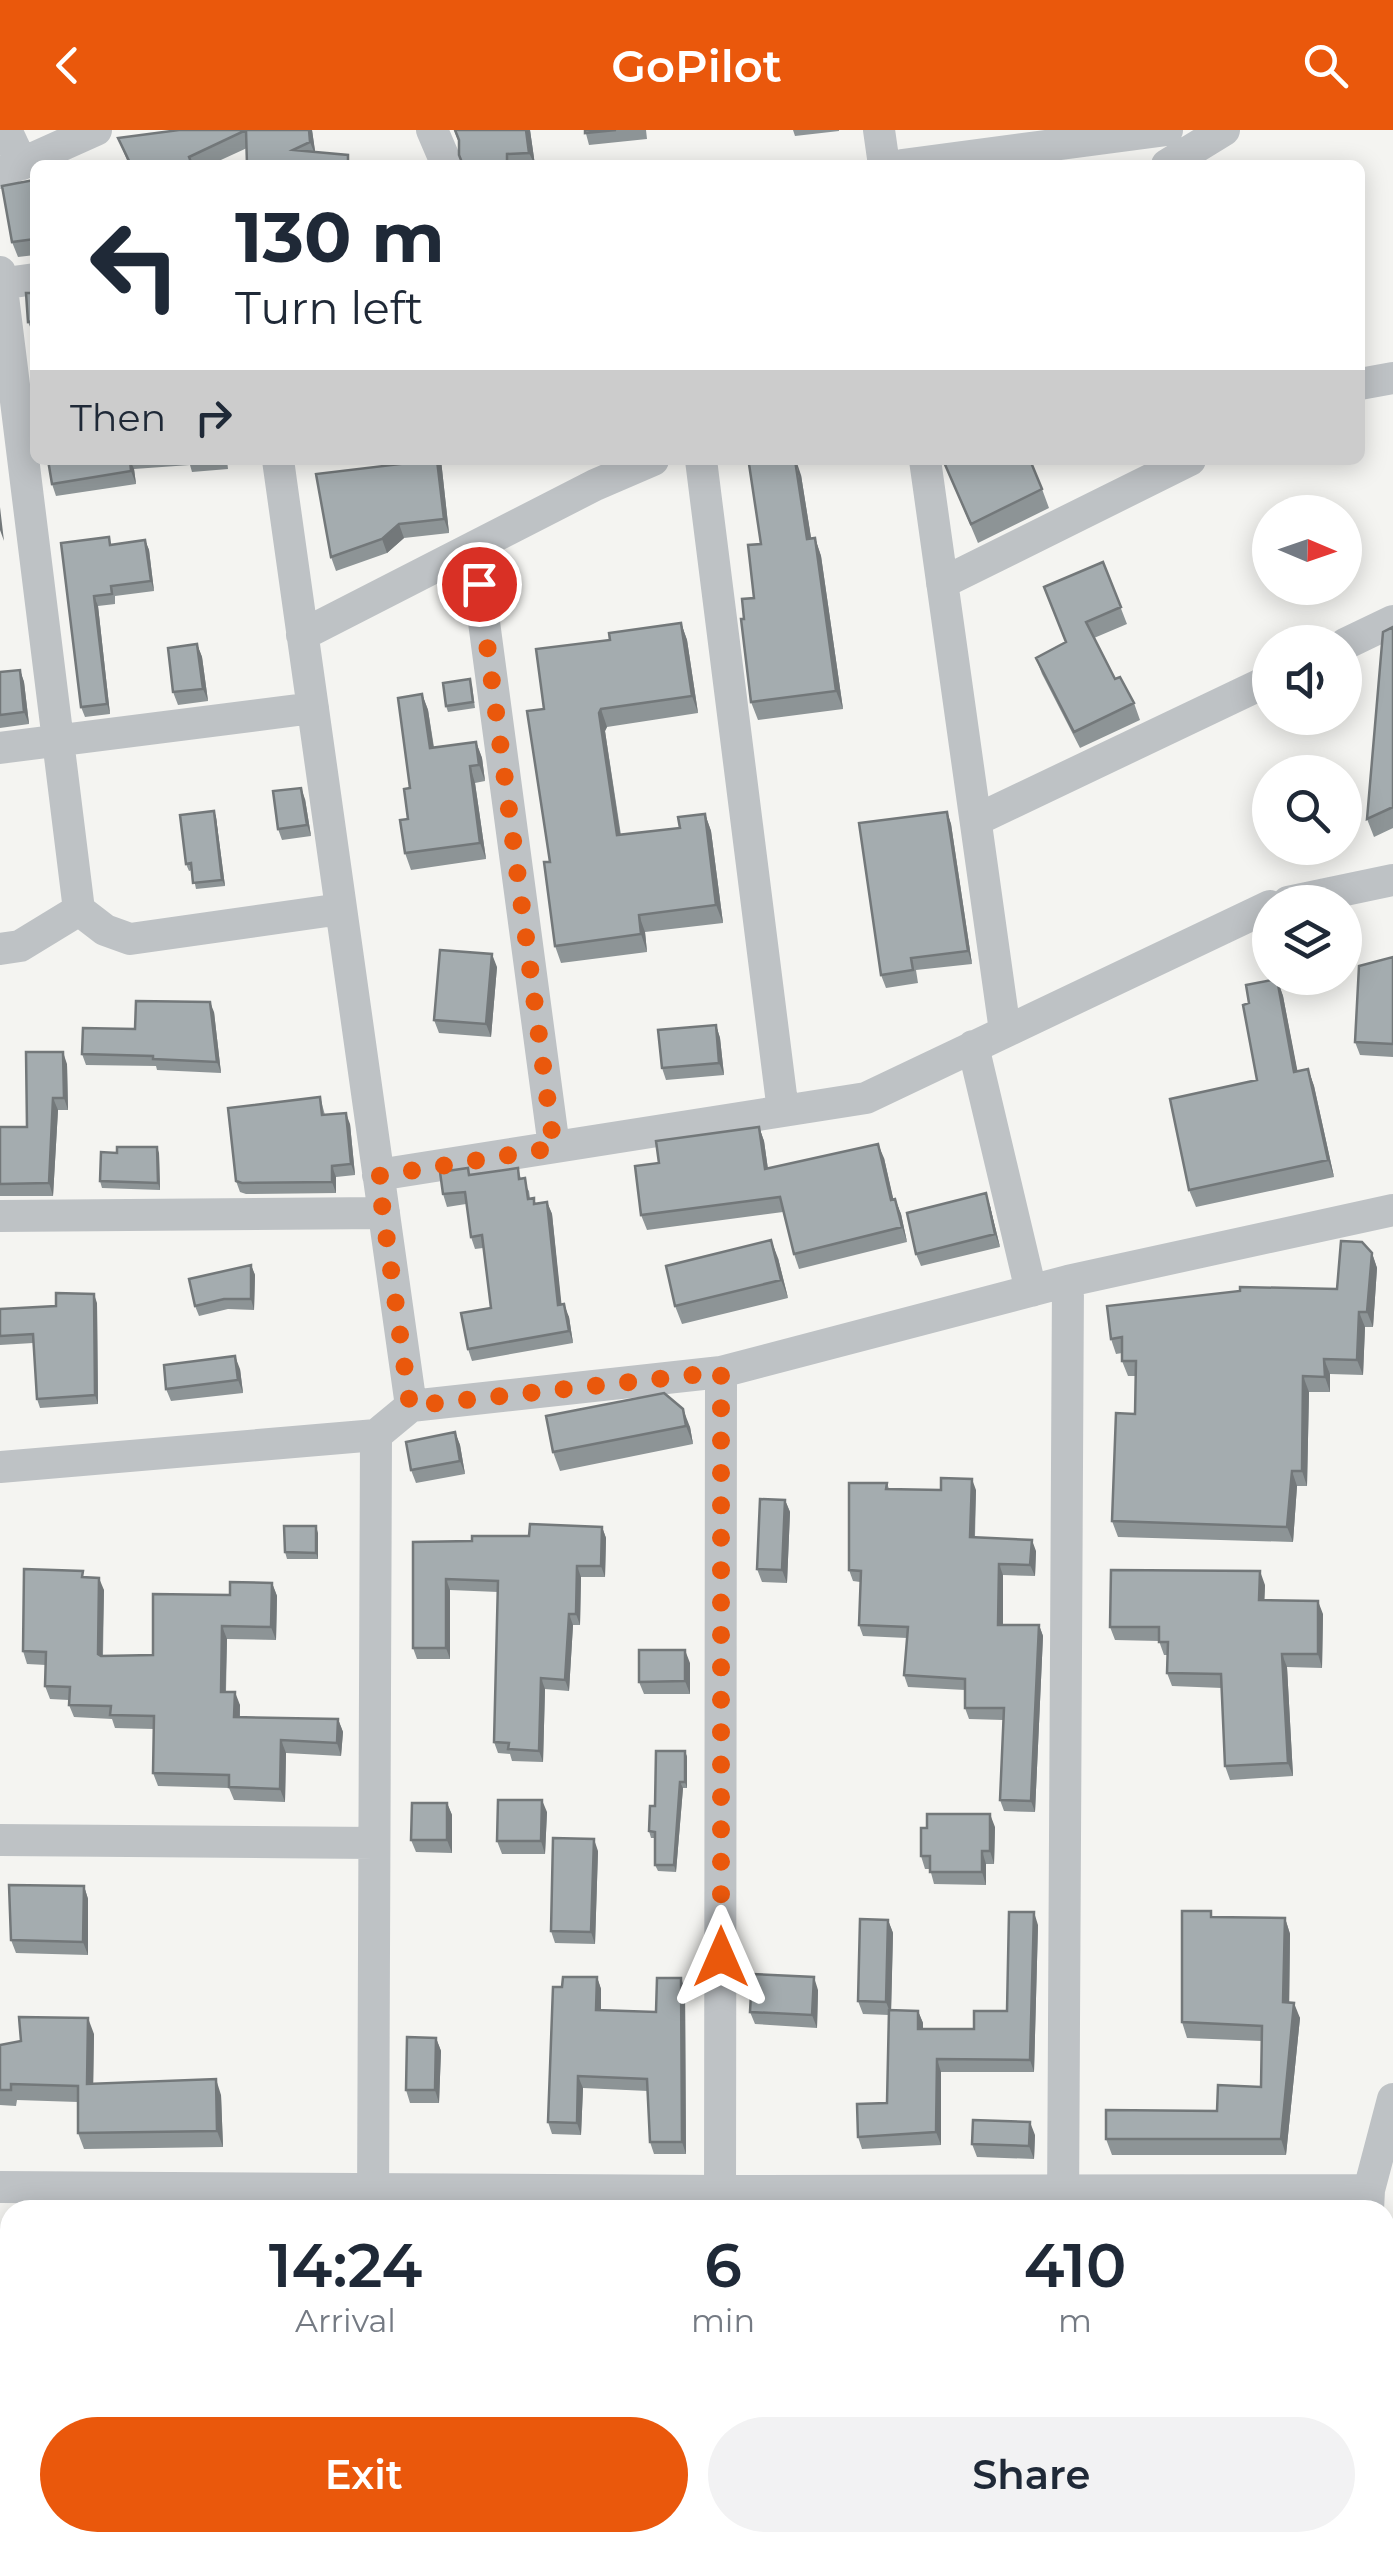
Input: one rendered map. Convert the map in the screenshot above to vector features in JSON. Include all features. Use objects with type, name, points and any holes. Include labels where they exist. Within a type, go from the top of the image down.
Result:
[{"type":"street","points":[[6,130],[11,168],[96,130]]},
{"type":"street","points":[[432,130],[445,160]]},
{"type":"street","points":[[879,130],[883,160]]},
{"type":"street","points":[[940,160],[1167,130]]},
{"type":"street","points":[[1175,160],[1224,130]]},
{"type":"street","points":[[0,272],[12,475],[58,741],[80,910],[105,930],[130,939],[341,909]]},
{"type":"street","points":[[1,284],[30,280]]},
{"type":"street","points":[[1365,383],[1393,378]]},
{"type":"street","points":[[279,465],[410,1406]]},
{"type":"street","points":[[302,635],[474,547],[589,473],[628,465]]},
{"type":"street","points":[[702,465],[784,1111]]},
{"type":"street","points":[[926,465],[1006,1031]]},
{"type":"street","points":[[942,583],[1127,474],[1168,465]]},
{"type":"street","points":[[474,547],[554,1148]]},
{"type":"street","points":[[1362,636],[1393,621]]},
{"type":"street","points":[[976,820],[1252,689]]},
{"type":"street","points":[[0,748],[313,708]]},
{"type":"street","points":[[1362,886],[1393,880]]},
{"type":"street","points":[[0,950],[20,946],[80,910]]},
{"type":"street","points":[[378,1176],[866,1098],[1252,915]]},
{"type":"street","points":[[972,1046],[1031,1290]]},
{"type":"street","points":[[0,1467],[376,1435],[410,1406],[721,1372],[1068,1281],[1393,1210]]},
{"type":"street","points":[[0,1216],[384,1213]]},
{"type":"street","points":[[1068,1281],[1063,2200],[1368,2200],[1393,2099]]},
{"type":"street","points":[[720,2200],[721,1372]]},
{"type":"street","points":[[12,2195],[373,2200],[376,1435]]},
{"type":"street","points":[[0,1840],[374,1842]]},
{"type":"building","points":[[179,130],[246,130],[189,157],[190,160],[129,160],[118,138]]},
{"type":"building","points":[[246,130],[309,130],[310,142],[293,150],[348,155],[348,160],[247,160]]},
{"type":"building","points":[[455,130],[526,130],[529,153],[507,154],[507,160],[461,160]]},
{"type":"building","points":[[30,181],[30,240],[12,242],[2,186]]},
{"type":"building","points":[[26,293],[30,293],[30,322]]},
{"type":"building","points":[[49,465],[130,465],[131,471],[52,484]]},
{"type":"building","points":[[392,465],[438,465],[444,519],[399,524],[382,539],[331,557],[316,474]]},
{"type":"building","points":[[749,465],[796,465],[807,539],[815,538],[836,691],[751,702],[742,599],[754,598],[748,545],[761,544]]},
{"type":"building","points":[[945,465],[1032,465],[1042,489],[971,524]]},
{"type":"building","points":[[109,537],[110,545],[145,540],[151,581],[111,586],[112,594],[94,596],[107,704],[81,707],[61,543]]},
{"type":"building","points":[[1103,562],[1121,607],[1086,622],[1115,679],[1120,677],[1134,703],[1074,732],[1036,658],[1066,642],[1044,587]]},
{"type":"building","points":[[681,623],[692,696],[601,709],[599,713],[617,835],[680,828],[678,817],[705,814],[716,905],[639,915],[641,934],[555,946],[544,862],[550,862],[527,711],[544,709],[536,649],[610,640],[609,633]]},
{"type":"building","points":[[1393,627],[1393,807],[1367,819],[1383,632]]},
{"type":"building","points":[[197,644],[203,689],[173,692],[168,648]]},
{"type":"building","points":[[20,670],[24,712],[0,715],[0,672]]},
{"type":"building","points":[[470,679],[473,702],[446,706],[443,683]]},
{"type":"building","points":[[422,694],[430,748],[476,742],[479,765],[470,766],[480,843],[405,853],[400,820],[408,819],[404,789],[410,788],[398,698]]},
{"type":"building","points":[[301,788],[307,825],[278,829],[273,791]]},
{"type":"building","points":[[214,811],[222,880],[193,883],[191,863],[186,864],[180,815]]},
{"type":"building","points":[[947,812],[968,951],[911,958],[913,970],[881,975],[859,823]]},
{"type":"building","points":[[440,950],[492,954],[486,1024],[434,1020]]},
{"type":"building","points":[[1393,957],[1393,1044],[1355,1042],[1362,965]]},
{"type":"building","points":[[1252,984],[1252,995],[1280,995],[1294,1072],[1308,1069],[1328,1160],[1189,1190],[1170,1099],[1257,1080],[1243,1005],[1249,1003],[1246,985]]},
{"type":"building","points":[[136,1001],[210,1002],[217,1062],[82,1054],[83,1028],[135,1029]]},
{"type":"building","points":[[716,1025],[719,1063],[662,1068],[658,1030]]},
{"type":"building","points":[[26,1052],[63,1052],[64,1098],[53,1098],[49,1183],[0,1184],[0,1127],[27,1127]]},
{"type":"building","points":[[320,1097],[322,1115],[346,1113],[351,1164],[332,1166],[332,1182],[236,1181],[228,1108]]},
{"type":"building","points":[[759,1127],[765,1169],[878,1144],[891,1200],[895,1199],[902,1227],[794,1254],[780,1197],[641,1215],[635,1166],[659,1163],[656,1141]]},
{"type":"building","points":[[117,1147],[157,1147],[158,1183],[100,1181],[101,1152],[117,1153]]},
{"type":"building","points":[[468,1168],[469,1175],[518,1168],[519,1179],[525,1178],[528,1199],[534,1198],[534,1204],[547,1202],[558,1305],[564,1304],[569,1331],[468,1349],[461,1313],[491,1308],[482,1235],[471,1237],[465,1192],[443,1194],[440,1172]]},
{"type":"building","points":[[986,1193],[995,1234],[916,1254],[907,1213]]},
{"type":"building","points":[[771,1240],[781,1280],[675,1306],[666,1266]]},
{"type":"building","points":[[1341,1241],[1362,1242],[1372,1253],[1367,1312],[1359,1312],[1357,1360],[1324,1359],[1325,1377],[1303,1376],[1302,1471],[1292,1471],[1287,1527],[1112,1521],[1116,1413],[1135,1414],[1136,1361],[1122,1361],[1122,1337],[1111,1339],[1107,1306],[1240,1291],[1240,1287],[1337,1289]]},
{"type":"building","points":[[251,1265],[251,1299],[224,1299],[195,1306],[189,1279]]},
{"type":"building","points":[[56,1293],[94,1294],[95,1395],[37,1399],[33,1334],[0,1336],[0,1309],[56,1306]]},
{"type":"building","points":[[235,1356],[238,1380],[166,1389],[164,1365]]},
{"type":"building","points":[[664,1393],[683,1409],[686,1426],[553,1452],[546,1416]]},
{"type":"building","points":[[455,1432],[460,1461],[411,1470],[406,1442]]},
{"type":"building","points":[[941,1478],[972,1479],[970,1537],[1032,1540],[1030,1565],[999,1564],[998,1625],[1039,1625],[1031,1801],[1000,1800],[1004,1708],[965,1708],[965,1679],[904,1675],[908,1627],[859,1625],[861,1571],[849,1570],[849,1483],[887,1483],[886,1489],[941,1490]]},
{"type":"building","points":[[760,1499],[785,1500],[782,1570],[757,1569]]},
{"type":"building","points":[[530,1524],[602,1527],[601,1566],[577,1566],[576,1614],[569,1614],[565,1680],[541,1678],[539,1751],[508,1749],[509,1743],[494,1742],[498,1581],[446,1579],[446,1648],[413,1648],[413,1542],[529,1536]]},
{"type":"building","points":[[284,1526],[316,1526],[316,1553],[285,1552]]},
{"type":"building","points":[[24,1569],[83,1571],[82,1577],[99,1578],[101,1656],[153,1655],[153,1594],[230,1595],[230,1582],[272,1583],[271,1627],[222,1626],[221,1692],[235,1692],[234,1717],[338,1719],[337,1743],[281,1740],[280,1789],[229,1787],[229,1775],[153,1773],[154,1716],[110,1715],[111,1706],[69,1705],[70,1687],[45,1686],[46,1652],[23,1651]]},
{"type":"building","points":[[1111,1570],[1260,1571],[1259,1600],[1318,1601],[1318,1654],[1282,1654],[1288,1763],[1225,1766],[1221,1674],[1167,1673],[1168,1642],[1159,1642],[1159,1627],[1110,1627]]},
{"type":"building","points":[[639,1650],[685,1650],[685,1681],[639,1682]]},
{"type":"building","points":[[656,1751],[685,1751],[674,1865],[655,1865],[655,1832],[649,1831],[650,1806],[655,1806]]},
{"type":"building","points":[[498,1800],[542,1800],[541,1841],[497,1841]]},
{"type":"building","points":[[412,1803],[447,1803],[447,1840],[411,1840]]},
{"type":"building","points":[[927,1814],[990,1814],[990,1851],[982,1851],[982,1872],[930,1872],[930,1856],[921,1856],[921,1828],[927,1828]]},
{"type":"building","points":[[553,1838],[594,1839],[591,1932],[551,1931]]},
{"type":"building","points":[[9,1885],[84,1886],[83,1942],[11,1940]]},
{"type":"building","points":[[1182,1911],[1211,1911],[1211,1917],[1285,1918],[1283,2002],[1294,2003],[1281,2139],[1106,2139],[1106,2110],[1217,2111],[1218,2085],[1261,2087],[1262,2026],[1182,2022]]},
{"type":"building","points":[[1009,1912],[1034,1912],[1030,2060],[937,2059],[936,2132],[858,2137],[857,2104],[887,2103],[889,2010],[918,2011],[918,2029],[974,2029],[974,2011],[1007,2011]]},
{"type":"building","points":[[860,1919],[888,1920],[886,2002],[858,2001]]},
{"type":"building","points":[[752,1974],[814,1977],[812,2015],[750,2012]]},
{"type":"building","points":[[563,1977],[597,1977],[596,2010],[656,2012],[657,1978],[681,1978],[682,2142],[650,2142],[647,2079],[578,2076],[577,2123],[548,2122],[553,1987],[562,1987]]},
{"type":"building","points":[[19,2017],[88,2018],[87,2084],[216,2079],[217,2131],[78,2133],[78,2086],[11,2084],[11,2090],[0,2090],[0,2045],[21,2041]]},
{"type":"building","points":[[407,2037],[436,2038],[435,2090],[406,2090]]},
{"type":"building","points":[[973,2120],[1030,2122],[1029,2146],[972,2144]]},
{"type":"route","points":[[479,584],[554,1148],[378,1176],[410,1406],[721,1372],[721,1957]]}]
